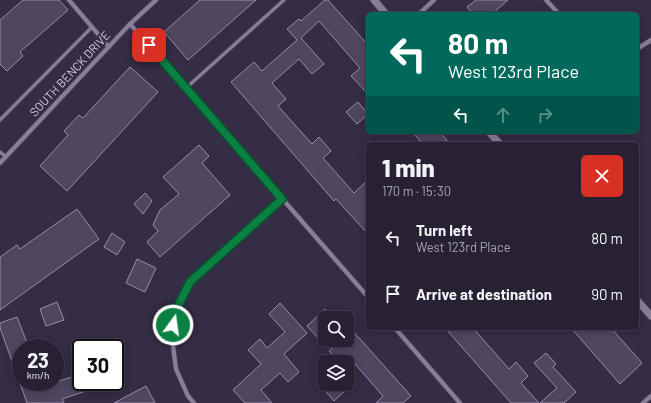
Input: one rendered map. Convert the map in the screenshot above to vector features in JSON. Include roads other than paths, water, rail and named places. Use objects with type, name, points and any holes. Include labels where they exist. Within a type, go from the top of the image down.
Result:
[{"type":"street","points":[[69,0],[110,47]]},
{"type":"street","name":"SOUTH BENCK DRIVE","points":[[0,163],[130,24],[156,0]]},
{"type":"street","points":[[374,0],[384,12]]},
{"type":"street","points":[[421,12],[434,0]]},
{"type":"street","points":[[546,0],[557,12]]},
{"type":"street","points":[[130,24],[366,295]]},
{"type":"street","points":[[639,48],[651,40]]},
{"type":"street","points":[[491,134],[498,142]]},
{"type":"street","points":[[194,403],[188,396],[176,369],[172,338],[175,312],[190,282],[282,199]]},
{"type":"street","points":[[639,302],[651,316]]},
{"type":"street","points":[[397,330],[460,403]]},
{"type":"street","points":[[643,403],[651,396]]},
{"type":"lane","points":[[186,88],[284,0]]},
{"type":"lane","points":[[0,120],[92,27]]},
{"type":"lane","points":[[0,152],[6,157]]}]
